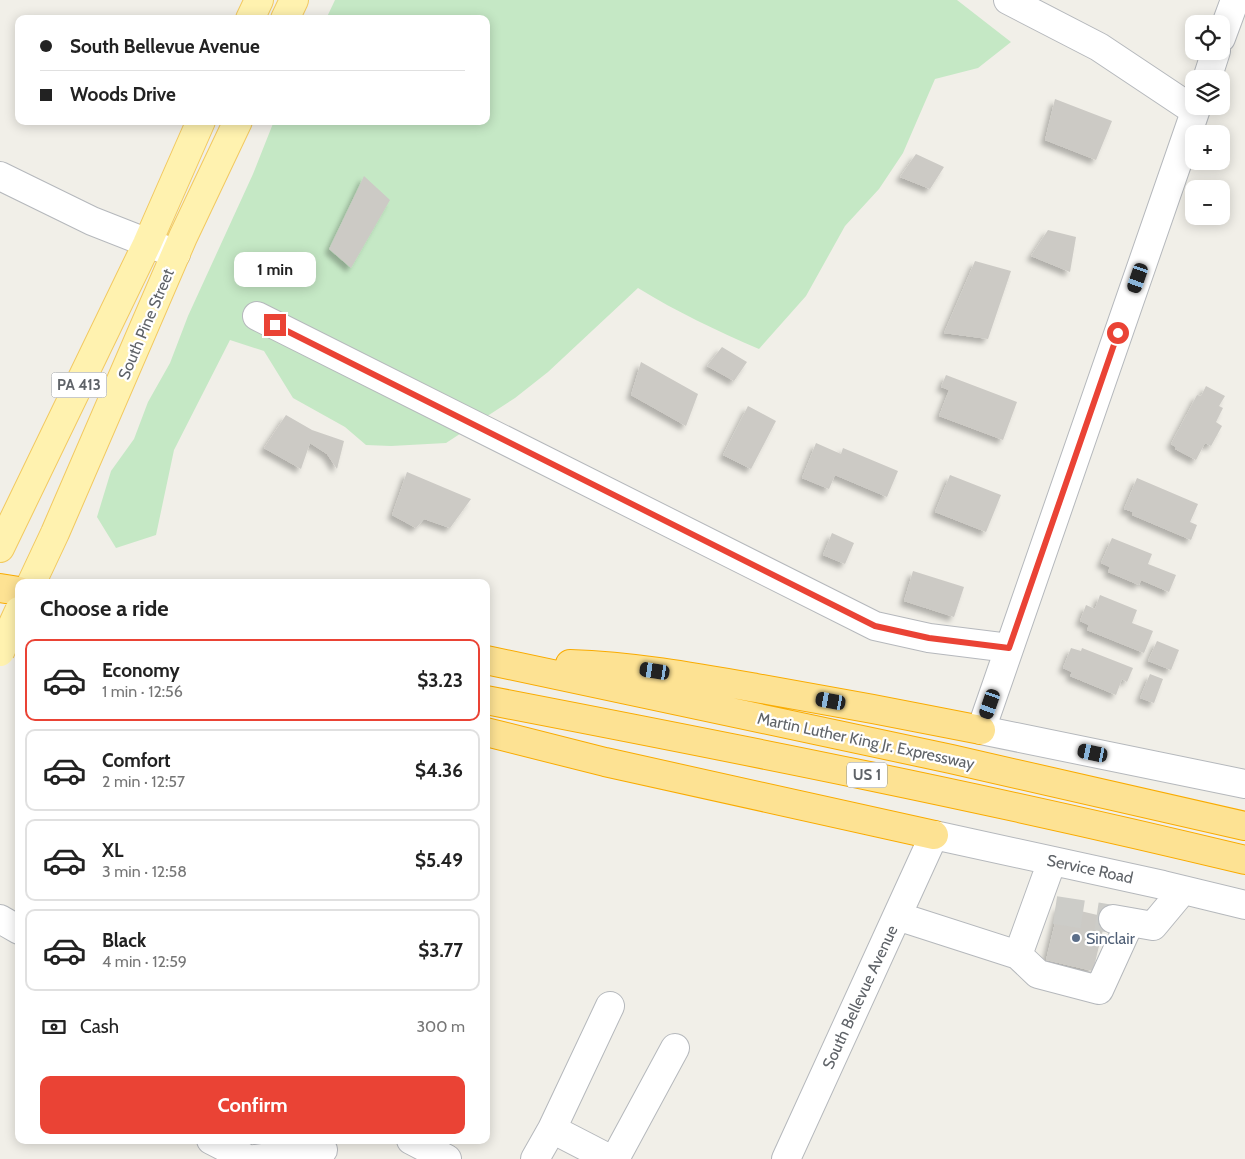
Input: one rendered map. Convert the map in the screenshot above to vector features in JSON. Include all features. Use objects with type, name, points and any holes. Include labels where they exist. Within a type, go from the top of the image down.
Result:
[{"type":"highway","points":[[0,588],[15,590]]},
{"type":"highway","points":[[0,622],[15,624]]},
{"type":"highway","points":[[490,661],[637,668],[871,708],[981,730]]},
{"type":"highway","name":"Martin Luther King Jr. Expressway","points":[[490,661],[951,759],[1245,826]]},
{"type":"highway","name":"Martin Luther King Jr. Expressway","points":[[490,701],[726,746],[935,789],[1245,860]]},
{"type":"highway","points":[[490,733],[605,762],[934,835]]},
{"type":"main road","points":[[252,15],[259,0]]},
{"type":"main road","points":[[287,15],[294,0]]},
{"type":"main road","name":"South Pine Street","points":[[5,537],[147,244],[199,125]]},
{"type":"main road","name":"South Pine Street","points":[[33,579],[56,533],[176,254],[236,125]]},
{"type":"main road","points":[[0,652],[15,620]]},
{"type":"street","points":[[1008,0],[1099,47],[1185,102]]},
{"type":"street","points":[[1229,15],[1235,0]]},
{"type":"street","points":[[1194,115],[981,730],[1245,784]]},
{"type":"street","points":[[0,176],[92,221],[176,254]]},
{"type":"street","points":[[257,316],[875,626],[929,638],[1009,648]]},
{"type":"street","name":"Service Road","points":[[934,835],[1052,860],[1245,905]]},
{"type":"street","name":"South Bellevue Avenue","points":[[786,1159],[934,835]]},
{"type":"street","points":[[1018,955],[1047,904],[1052,860]]},
{"type":"street","points":[[897,916],[1018,955],[1038,974],[1099,990],[1121,921],[1153,926],[1183,890]]},
{"type":"street","points":[[0,920],[15,928]]},
{"type":"street","points":[[535,1159],[552,1129],[610,1006]]},
{"type":"street","points":[[615,1159],[675,1048]]},
{"type":"street","points":[[552,1129],[610,1159]]},
{"type":"street","points":[[219,1144],[248,1159]]},
{"type":"street","points":[[419,1144],[447,1159]]},
{"type":"street","points":[[255,1159],[331,1150]]},
{"type":"green space","points":[[335,0],[957,0],[1011,42],[978,68],[935,79],[903,153],[879,189],[845,226],[806,296],[759,349],[697,321],[638,288],[548,372],[515,398],[446,443],[391,446],[366,445],[345,427],[293,398],[264,351],[230,340],[174,450],[156,535],[116,548],[97,517],[111,471],[134,439],[148,402],[170,363],[188,316],[253,174],[272,125],[490,125],[490,15],[328,15]]},
{"type":"building","points":[[1055,99],[1112,121],[1096,160],[1045,140]]},
{"type":"building","points":[[916,154],[944,167],[930,189],[900,177]]},
{"type":"building","points":[[364,176],[390,200],[351,268],[329,249]]},
{"type":"building","points":[[1048,230],[1076,237],[1070,272],[1031,256]]},
{"type":"building","points":[[975,261],[1011,271],[988,339],[944,333]]},
{"type":"building","points":[[722,347],[747,362],[734,381],[707,366]]},
{"type":"building","points":[[641,362],[698,394],[686,426],[631,395]]},
{"type":"building","points":[[946,375],[1017,402],[1003,440],[939,416],[949,390],[941,387]]},
{"type":"building","points":[[1206,386],[1225,396],[1219,406],[1223,408],[1216,422],[1222,426],[1211,446],[1205,443],[1196,460],[1175,449],[1176,447],[1171,444],[1197,395],[1201,396]]},
{"type":"building","points":[[748,406],[776,421],[751,469],[723,455]]},
{"type":"building","points":[[286,415],[312,430],[344,441],[337,469],[327,454],[310,443],[301,469],[264,448]]},
{"type":"building","points":[[816,443],[841,454],[843,448],[898,471],[887,497],[835,475],[829,489],[802,478]]},
{"type":"building","points":[[407,472],[471,499],[450,528],[424,519],[416,528],[392,515]]},
{"type":"building","points":[[950,475],[1001,495],[986,532],[935,512]]},
{"type":"building","points":[[1137,478],[1198,504],[1190,522],[1197,525],[1191,540],[1132,515],[1133,512],[1124,509]]},
{"type":"building","points":[[832,533],[854,543],[845,564],[823,555]]},
{"type":"building","points":[[1112,538],[1152,554],[1148,564],[1176,575],[1169,592],[1141,580],[1139,585],[1108,572],[1110,567],[1101,563]]},
{"type":"building","points":[[913,571],[964,587],[954,617],[904,601]]},
{"type":"building","points":[[1100,595],[1137,610],[1132,623],[1153,631],[1144,653],[1087,630],[1089,625],[1080,621],[1086,605],[1095,609]]},
{"type":"building","points":[[1157,641],[1179,650],[1171,670],[1148,661]]},
{"type":"building","points":[[1071,648],[1081,651],[1082,648],[1133,668],[1127,682],[1122,679],[1116,695],[1070,676],[1072,672],[1063,668]]},
{"type":"building","points":[[1150,674],[1163,679],[1154,703],[1140,698]]},
{"type":"building","name":"Sinclair","points":[[1059,906],[1106,917],[1093,971],[1046,960]]},
{"type":"tunnel","points":[[1055,910],[1113,919]]},
{"type":"place","name":"Sinclair","points":[[1076,938]]},
{"type":"route","points":[[275,325],[875,626],[929,638],[1009,648],[1118,333]]}]
